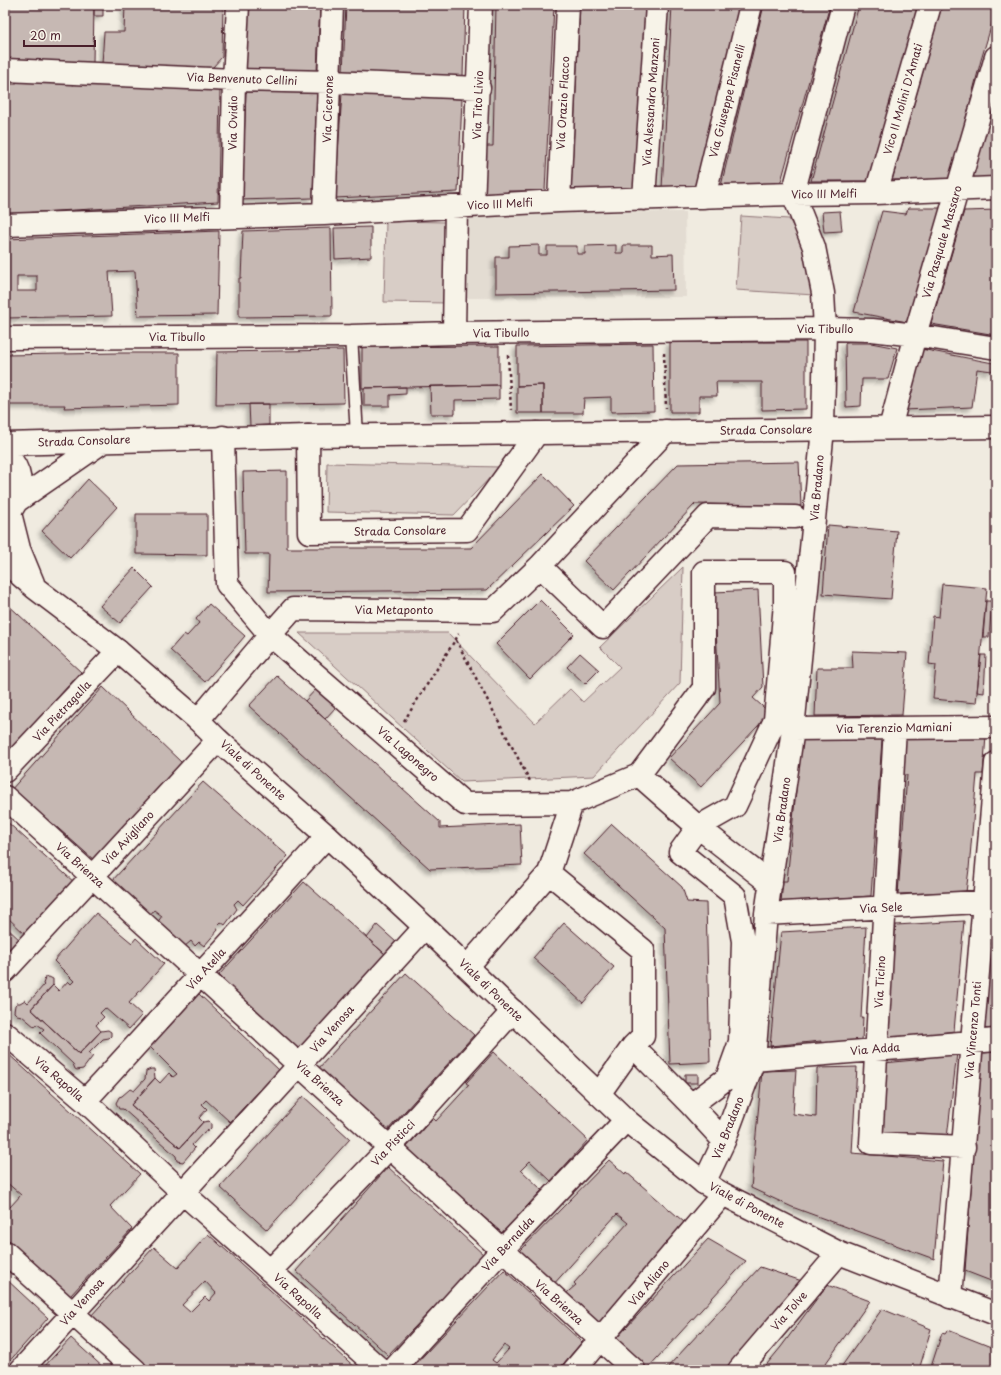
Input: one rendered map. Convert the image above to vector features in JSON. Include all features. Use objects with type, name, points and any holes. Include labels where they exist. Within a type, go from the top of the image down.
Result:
[{"type":"street","name":"Via Ovidio","points":[[231,216],[234,80],[238,5]]},
{"type":"street","name":"Via Cicerone","points":[[324,214],[332,5]]},
{"type":"street","name":"Via Tito Livio","points":[[454,333],[465,206],[479,88],[481,5]]},
{"type":"street","name":"Via Orazio Flacco","points":[[559,201],[568,5]]},
{"type":"street","name":"Via Alessandro Manzoni","points":[[644,199],[657,5]]},
{"type":"street","name":"Via Giuseppe Pisanelli","points":[[704,197],[751,5]]},
{"type":"street","points":[[793,194],[842,5]]},
{"type":"street","name":"Vico II Molini D'Amati","points":[[876,194],[930,5]]},
{"type":"street","name":"Via Pasquale Massaro","points":[[890,428],[956,190],[996,57]]},
{"type":"street","name":"Via Benvenuto Cellini","points":[[5,70],[234,80],[479,88]]},
{"type":"street","name":"Vico III Melfi","points":[[5,225],[231,216],[324,214],[559,201],[793,194],[876,194],[996,188]]},
{"type":"street","name":"Via Bradano","points":[[704,1183],[724,1142],[754,1060],[766,914],[793,729],[795,603],[823,429],[825,329],[823,293],[814,247],[793,194]]},
{"type":"street","name":"Via Tibullo","points":[[5,338],[351,336],[454,333],[825,329],[872,330],[915,335],[996,348]]},
{"type":"street","name":"Strada Consolare","points":[[5,444],[223,437],[996,426]]},
{"type":"street","name":"Via Metaponto","points":[[198,720],[294,609],[494,611],[540,566],[666,431]]},
{"type":"street","name":"Strada Consolare","points":[[308,436],[309,532],[467,530],[537,433]]},
{"type":"street","points":[[223,437],[227,584],[270,635]]},
{"type":"street","points":[[11,510],[104,441]]},
{"type":"street","name":"Viale di Ponente","points":[[5,453],[12,460],[19,473],[21,487],[11,510],[19,550],[35,588]]},
{"type":"street","points":[[540,566],[603,627],[708,516],[795,517]]},
{"type":"street","name":"Viale di Ponente","points":[[5,562],[35,588],[118,651],[198,720],[218,740],[327,836],[425,927],[626,1120],[704,1183],[839,1253],[996,1314]]},
{"type":"street","points":[[467,967],[549,873],[572,803],[639,775],[704,688],[704,572],[785,572],[795,603],[775,720],[735,806],[698,827],[680,852],[735,896],[743,941],[740,1042],[727,1078],[691,1105]]},
{"type":"street","name":"Via Lagonegro","points":[[270,635],[465,804],[572,803]]},
{"type":"street","name":"Via Pietragalla","points":[[5,771],[118,651]]},
{"type":"street","name":"Via Terenzio Mamiani","points":[[793,729],[996,727]]},
{"type":"street","name":"Via Ticino","points":[[895,728],[871,1143],[964,1147]]},
{"type":"street","name":"Via Avigliano","points":[[5,971],[218,740]]},
{"type":"street","name":"Via Vincenzo Tonti","points":[[950,1297],[972,1042],[990,902],[996,763]]},
{"type":"street","points":[[639,775],[698,827],[771,884]]},
{"type":"street","name":"Via Brienza","points":[[5,797],[634,1370]]},
{"type":"street","name":"Via Atella","points":[[85,1102],[327,836]]},
{"type":"street","points":[[549,873],[644,950],[644,1036],[633,1046],[599,1094]]},
{"type":"street","name":"Via Sele","points":[[766,914],[990,902]]},
{"type":"street","name":"Via Venosa","points":[[21,1370],[425,927]]},
{"type":"street","name":"Via Pisticci","points":[[270,1271],[390,1147],[513,1011]]},
{"type":"street","name":"Via Rapolla","points":[[5,1033],[85,1102],[215,1222],[381,1370]]},
{"type":"street","name":"Via Adda","points":[[754,1060],[996,1040]]},
{"type":"street","points":[[633,1046],[691,1105],[724,1142]]},
{"type":"street","name":"Via Bernalda","points":[[393,1370],[502,1250],[626,1120]]},
{"type":"street","name":"Via Aliano","points":[[574,1370],[601,1340],[723,1194]]},
{"type":"street","points":[[5,1252],[135,1370]]},
{"type":"street","name":"Via Tolve","points":[[739,1370],[839,1253]]},
{"type":"lane","points":[[351,336],[357,435]]},
{"type":"path","points":[[663,331],[666,431]]},
{"type":"path","points":[[507,333],[512,433]]},
{"type":"path","points":[[392,740],[474,610]]},
{"type":"path","points":[[456,640],[542,803]]},
{"type":"shaded area","points":[[685,212],[686,297],[467,298],[467,213]]},
{"type":"shaded area","points":[[741,216],[789,219],[805,249],[814,295],[736,290]]},
{"type":"shaded area","points":[[386,221],[449,222],[448,303],[384,302]]},
{"type":"shaded area","points":[[327,463],[500,467],[454,515],[326,512]]},
{"type":"shaded area","points":[[683,567],[680,683],[594,776],[462,782],[299,633],[448,633],[535,723],[570,689],[583,702],[620,667],[600,647]]},
{"type":"building","points":[[5,5],[94,5],[93,63],[5,60]]},
{"type":"building","points":[[94,5],[103,5],[103,16],[94,16]]},
{"type":"building","points":[[125,5],[223,5],[222,57],[212,68],[102,64],[104,32],[124,32]]},
{"type":"building","points":[[248,5],[320,5],[317,72],[243,71]]},
{"type":"building","points":[[346,5],[465,5],[463,76],[343,72]]},
{"type":"building","points":[[496,5],[554,5],[545,191],[508,191],[507,197],[481,196],[486,146],[493,146]]},
{"type":"building","points":[[580,5],[651,5],[642,192],[571,190]]},
{"type":"building","points":[[672,5],[740,5],[697,186],[662,188]]},
{"type":"building","points":[[764,5],[830,5],[780,185],[721,186]]},
{"type":"building","points":[[859,5],[920,5],[869,181],[811,181]]},
{"type":"building","points":[[942,5],[996,5],[996,10],[981,60],[950,180],[892,180]]},
{"type":"building","points":[[15,79],[69,82],[73,85],[220,90],[218,202],[21,213],[10,217],[5,217],[5,84],[16,84]]},
{"type":"building","points":[[246,92],[317,93],[313,198],[238,200],[238,167],[243,168]]},
{"type":"building","points":[[342,93],[462,99],[458,192],[335,198]]},
{"type":"building","points":[[996,98],[996,179],[971,180]]},
{"type":"building","points":[[908,208],[941,208],[907,322],[854,312],[882,211],[906,214]]},
{"type":"building","points":[[996,210],[996,335],[931,324],[964,211]]},
{"type":"building","points":[[840,211],[842,231],[824,232],[822,212]]},
{"type":"building","points":[[371,227],[371,257],[335,259],[334,228]]},
{"type":"building","points":[[331,228],[332,316],[239,317],[239,278],[241,278],[243,231]]},
{"type":"building","points":[[219,231],[217,315],[138,316],[135,271],[109,272],[112,316],[5,318],[5,239]],"holes":[[[17,276],[37,276],[37,291],[17,291]]]},
{"type":"building","points":[[539,245],[539,255],[547,255],[547,246],[577,246],[577,254],[585,254],[585,246],[616,245],[616,253],[623,253],[623,245],[652,245],[652,255],[673,254],[674,290],[496,293],[496,257],[509,257],[509,246]]},
{"type":"building","points":[[670,342],[806,342],[806,409],[762,410],[762,382],[716,382],[717,396],[699,396],[699,412],[670,412]]},
{"type":"building","points":[[845,343],[871,343],[897,348],[888,379],[862,379],[861,406],[846,407]]},
{"type":"building","points":[[653,344],[654,411],[611,412],[611,397],[584,398],[583,413],[543,413],[543,385],[517,386],[517,346]]},
{"type":"building","points":[[499,346],[499,385],[362,388],[362,347]]},
{"type":"building","points":[[921,349],[993,363],[992,371],[977,369],[972,407],[904,410]]},
{"type":"building","points":[[343,350],[344,403],[216,405],[217,352]]},
{"type":"building","points":[[179,353],[179,405],[64,408],[65,405],[5,405],[5,355]]},
{"type":"building","points":[[499,385],[499,399],[455,400],[455,414],[431,414],[430,386]]},
{"type":"building","points":[[543,385],[543,413],[517,413],[517,386]]},
{"type":"building","points":[[406,387],[406,394],[390,395],[390,406],[364,406],[364,388]]},
{"type":"building","points":[[249,404],[269,404],[269,425],[250,426]]},
{"type":"building","points":[[799,462],[801,506],[695,504],[614,590],[584,561],[678,464]]},
{"type":"building","points":[[287,471],[287,548],[471,548],[543,474],[574,506],[487,590],[268,592],[269,554],[245,554],[243,472]]},
{"type":"building","points":[[88,479],[117,507],[70,558],[42,531]]},
{"type":"building","points":[[136,514],[207,514],[207,555],[136,554]]},
{"type":"building","points":[[828,525],[897,531],[891,599],[823,594]]},
{"type":"building","points":[[134,568],[153,587],[120,623],[100,606]]},
{"type":"building","points":[[942,584],[987,588],[976,703],[933,699],[936,665],[929,664],[933,616],[939,617]]},
{"type":"building","points":[[758,590],[763,687],[753,698],[770,713],[701,787],[669,758],[720,703],[714,592]]},
{"type":"building","points":[[540,600],[574,634],[530,679],[496,644]]},
{"type":"building","points":[[986,601],[992,601],[989,637],[983,637]]},
{"type":"building","points":[[5,602],[81,672],[5,755]]},
{"type":"building","points":[[209,604],[245,636],[205,682],[170,650],[184,634],[187,636],[199,623],[196,619]]},
{"type":"building","points":[[852,651],[907,653],[902,715],[815,716],[817,668],[853,668]]},
{"type":"building","points":[[580,653],[599,670],[585,684],[567,667]]},
{"type":"building","points":[[981,655],[986,655],[984,693],[977,692]]},
{"type":"building","points":[[277,676],[440,822],[440,828],[520,824],[522,865],[430,869],[249,706]]},
{"type":"building","points":[[103,687],[182,763],[94,860],[51,822],[48,825],[10,791]]},
{"type":"building","points":[[316,689],[336,707],[325,719],[305,701]]},
{"type":"building","points":[[904,735],[986,736],[983,774],[977,774],[966,892],[898,894],[907,775],[901,775]]},
{"type":"building","points":[[801,739],[882,740],[871,896],[781,902],[783,881],[787,881]]},
{"type":"building","points":[[203,782],[288,856],[243,905],[238,900],[234,904],[237,909],[225,925],[221,922],[216,927],[218,930],[204,946],[199,942],[195,946],[191,941],[184,947],[157,923],[162,916],[154,910],[149,916],[111,882]]},
{"type":"building","points":[[5,820],[75,883],[27,936],[5,915]]},
{"type":"building","points":[[612,824],[682,887],[687,902],[706,903],[710,1062],[670,1064],[665,928],[584,854]]},
{"type":"building","points":[[304,882],[385,954],[296,1052],[219,975]]},
{"type":"building","points":[[96,913],[132,943],[136,938],[164,964],[129,1003],[142,1015],[129,1029],[105,1008],[100,1013],[104,1017],[96,1025],[101,1031],[79,1054],[31,1009],[53,985],[59,991],[68,981],[71,984],[74,981],[54,961]]},
{"type":"building","points":[[992,919],[996,919],[996,1028],[982,1029]]},
{"type":"building","points":[[964,921],[954,1031],[889,1040],[892,956],[896,925]]},
{"type":"building","points":[[564,923],[614,967],[583,1003],[533,958]]},
{"type":"building","points":[[377,925],[396,942],[385,954],[367,938]]},
{"type":"building","points":[[5,926],[22,942],[5,961]]},
{"type":"building","points":[[866,927],[861,1018],[863,1017],[862,1042],[820,1045],[821,1041],[770,1046],[781,932]]},
{"type":"building","points":[[406,973],[474,1035],[386,1132],[318,1069]]},
{"type":"building","points":[[49,977],[53,979],[53,985],[31,1009],[79,1054],[101,1031],[108,1030],[111,1032],[111,1036],[109,1038],[103,1039],[89,1053],[93,1056],[83,1069],[75,1069],[73,1064],[40,1033],[44,1029],[37,1024],[35,1027],[22,1016],[17,1015],[14,1012],[15,1005],[17,1003],[25,1000],[28,1003],[44,985],[45,978]]},
{"type":"building","points":[[199,994],[279,1070],[230,1122],[206,1100],[202,1104],[207,1109],[199,1118],[203,1122],[180,1148],[131,1105],[155,1078],[160,1083],[169,1073],[173,1077],[177,1074],[150,1047]]},
{"type":"building","points":[[5,1051],[140,1174],[110,1206],[132,1229],[70,1296],[5,1237],[5,1202],[10,1207],[21,1195],[5,1181]]},
{"type":"building","points":[[494,1052],[588,1140],[551,1181],[530,1161],[521,1170],[542,1190],[502,1233],[406,1148],[433,1118],[436,1121],[469,1085],[466,1083]]},
{"type":"building","points":[[996,1052],[996,1283],[965,1271],[981,1053]]},
{"type":"building","points":[[957,1053],[947,1138],[878,1135],[884,1063],[925,1059],[925,1057]]},
{"type":"building","points":[[857,1067],[852,1153],[943,1161],[934,1259],[792,1207],[751,1188],[762,1071],[796,1070],[793,1114],[816,1117],[817,1068]]},
{"type":"building","points":[[154,1069],[155,1078],[131,1105],[180,1148],[203,1122],[209,1121],[211,1123],[211,1128],[204,1132],[192,1145],[195,1148],[183,1162],[177,1161],[176,1156],[123,1109],[119,1109],[116,1103],[119,1097],[130,1089],[134,1091],[145,1079],[146,1071]]},
{"type":"building","points":[[685,1074],[698,1074],[698,1083],[685,1083]]},
{"type":"building","points":[[303,1096],[350,1139],[267,1230],[220,1187]]},
{"type":"building","points":[[609,1160],[625,1174],[626,1172],[684,1222],[597,1325],[563,1296],[576,1285],[574,1283],[628,1223],[617,1214],[552,1286],[519,1252]]},
{"type":"building","points":[[388,1167],[484,1255],[388,1355],[296,1271]]},
{"type":"building","points":[[208,1234],[358,1370],[149,1370],[90,1317],[154,1247],[178,1268]],"holes":[[[205,1281],[216,1293],[209,1301],[205,1297],[190,1312],[182,1305]]]},
{"type":"building","points":[[708,1239],[746,1261],[646,1370],[614,1341]]},
{"type":"building","points":[[760,1267],[802,1281],[724,1370],[665,1370]]},
{"type":"building","points":[[504,1270],[582,1342],[558,1370],[410,1370]],"holes":[[[504,1345],[509,1349],[496,1363],[492,1360]]]},
{"type":"building","points":[[5,1278],[48,1318],[5,1366]]},
{"type":"building","points":[[827,1285],[870,1301],[821,1370],[762,1370],[781,1347]]},
{"type":"building","points":[[882,1309],[931,1329],[919,1370],[839,1370]]},
{"type":"building","points":[[948,1330],[996,1349],[996,1370],[930,1370],[942,1333],[945,1334]]},
{"type":"building","points":[[71,1338],[106,1370],[41,1370]]}]
